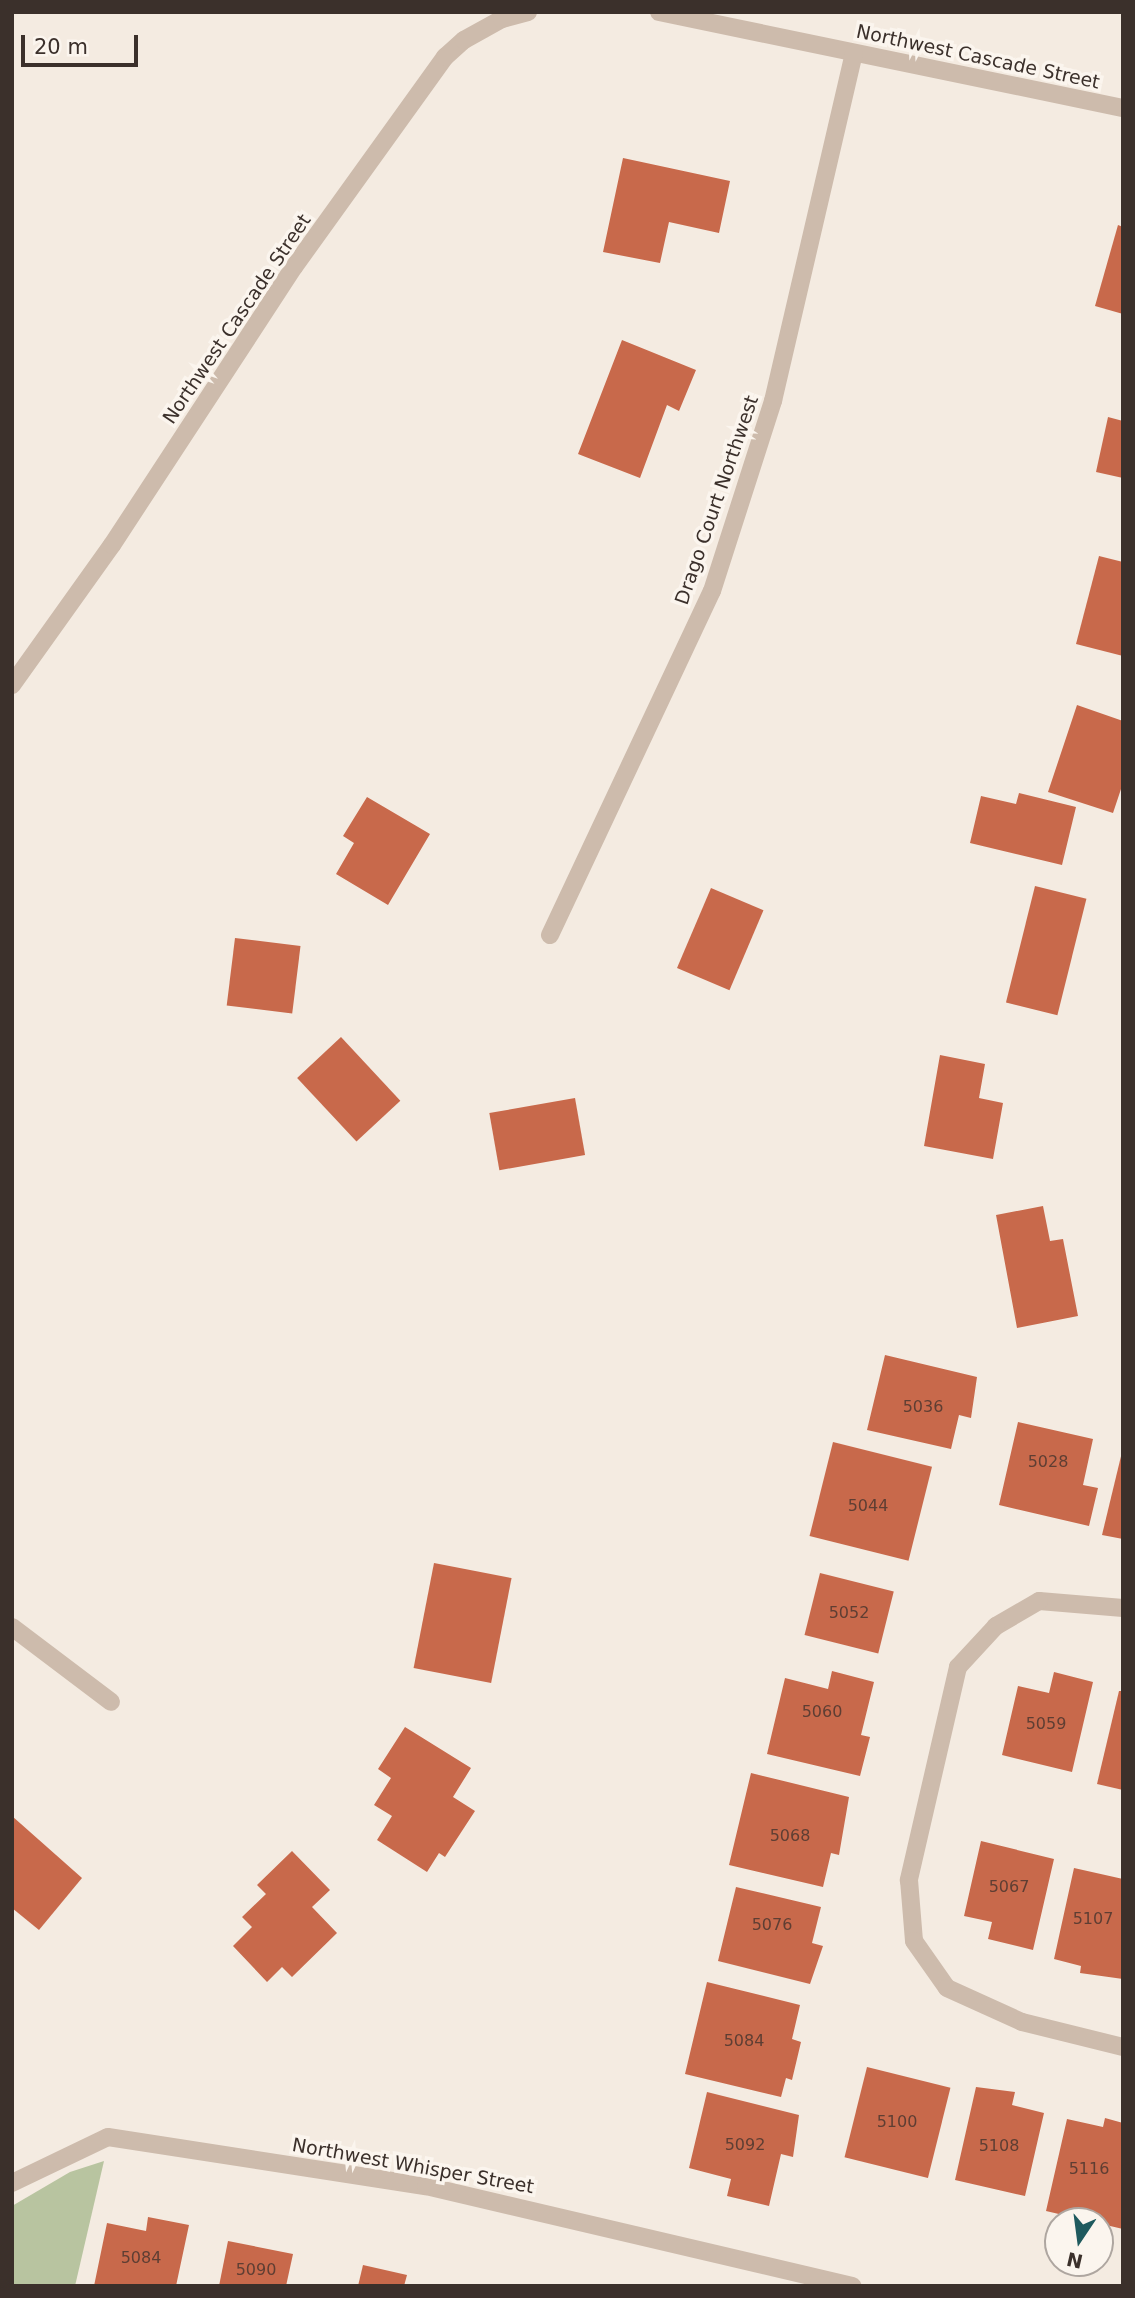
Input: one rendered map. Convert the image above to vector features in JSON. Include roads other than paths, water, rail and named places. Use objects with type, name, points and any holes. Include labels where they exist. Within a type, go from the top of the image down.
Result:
[{"type":"street","name":"Northwest Cascade Street","points":[[12,685],[112,545],[294,267],[445,57],[464,40],[502,19],[528,12]]},
{"type":"street","name":"Northwest Cascade Street","points":[[659,12],[1123,108]]},
{"type":"street","name":"Drago Court Northwest","points":[[550,935],[712,591],[773,401],[854,53]]},
{"type":"street","points":[[1123,1608],[1039,1601],[996,1626],[958,1667],[909,1880],[914,1941],[947,1988],[1022,2022],[1123,2047]]},
{"type":"street","points":[[12,1627],[111,1702]]},
{"type":"street","name":"Northwest Whisper Street","points":[[12,2183],[108,2137],[426,2186],[852,2286]]}]
